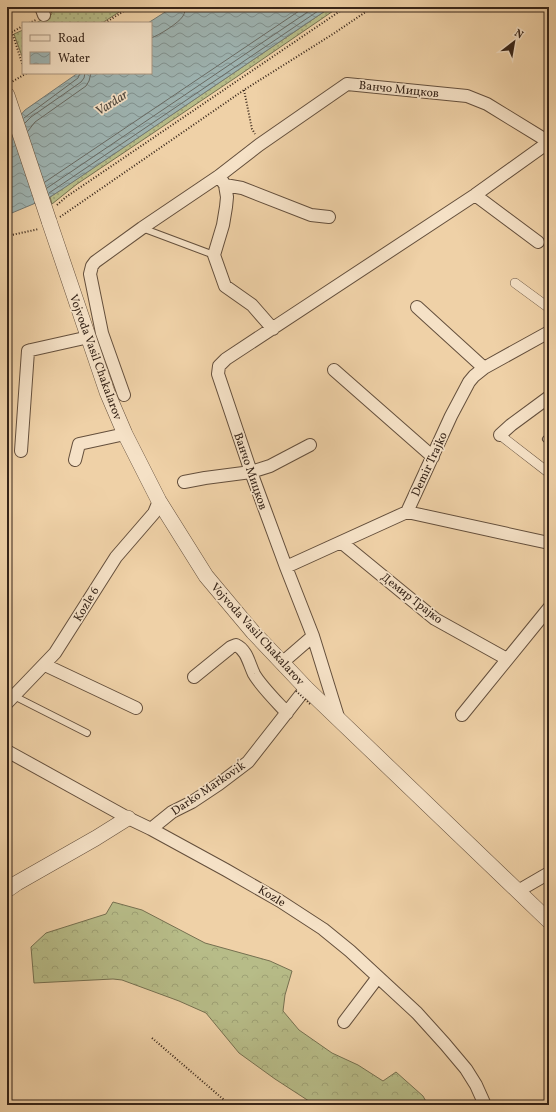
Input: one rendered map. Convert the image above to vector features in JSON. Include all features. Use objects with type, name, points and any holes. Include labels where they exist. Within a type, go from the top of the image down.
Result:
[{"type":"street","name":"Ванчо Мицков","points":[[124,395],[102,333],[90,274],[92,266],[95,262],[142,228],[222,180],[259,144],[347,84],[467,96],[487,104],[549,142],[475,195],[226,359],[219,366],[218,374],[251,472],[313,636],[339,720]]},
{"type":"street","name":"Vojvoda Vasil Chakalarov","points":[[7,95],[55,219],[89,337],[107,392],[125,434],[158,501],[206,576],[253,632],[282,662],[301,689],[339,720],[549,921]]},
{"type":"street","points":[[222,180],[311,215],[329,217]]},
{"type":"street","points":[[222,180],[227,197],[226,207],[223,225],[214,256],[225,286],[252,305],[273,329]]},
{"type":"street","points":[[475,195],[538,242]]},
{"type":"street","points":[[515,283],[549,308]]},
{"type":"street","points":[[417,307],[484,368]]},
{"type":"street","name":"Demir Trajko","points":[[407,512],[451,416],[474,376],[484,368],[549,332]]},
{"type":"street","points":[[21,451],[27,354],[29,351],[89,337]]},
{"type":"street","points":[[334,370],[433,457]]},
{"type":"street","points":[[549,398],[511,425],[500,435],[549,473]]},
{"type":"street","points":[[75,460],[79,444],[125,434]]},
{"type":"street","points":[[184,482],[251,472],[270,466],[310,445]]},
{"type":"street","name":"Kozle 6","points":[[10,700],[45,665],[66,638],[116,556],[154,513],[158,501]]},
{"type":"street","points":[[286,567],[407,512],[549,543]]},
{"type":"street","name":"Демир Трајко","points":[[341,542],[435,618],[507,659]]},
{"type":"street","points":[[462,715],[549,608]]},
{"type":"street","points":[[282,662],[313,636]]},
{"type":"street","points":[[194,676],[236,645],[244,652],[255,675],[287,713]]},
{"type":"street","points":[[45,665],[136,708]]},
{"type":"street","name":"Darko Markoviḱ","points":[[151,829],[172,812],[192,802],[248,762],[287,713],[301,689]]},
{"type":"street","name":"Kozle","points":[[7,751],[226,870],[324,929],[417,1013],[466,1069],[476,1085],[485,1105]]},
{"type":"street","points":[[7,890],[128,818]]},
{"type":"street","points":[[518,891],[549,873]]},
{"type":"street","points":[[344,1022],[378,977]]},
{"type":"lane","points":[[142,228],[214,256]]},
{"type":"lane","points":[[10,700],[86,733]]},
{"type":"path","points":[[107,22],[130,7]]},
{"type":"path","points":[[66,197],[346,7]]},
{"type":"path","points":[[55,219],[244,90],[333,34],[372,7]]},
{"type":"path","points":[[22,27],[12,32],[22,63]]},
{"type":"path","points":[[7,84],[24,74]]},
{"type":"path","points":[[244,90],[252,129],[259,144]]},
{"type":"path","points":[[7,236],[30,230]]},
{"type":"path","points":[[301,689],[310,704]]},
{"type":"path","points":[[152,1038],[230,1105]]},
{"type":"green space","points":[[50,7],[127,7],[104,22],[38,22],[52,14]]},
{"type":"green space","points":[[331,7],[339,7],[77,184],[52,204],[50,197]]},
{"type":"green space","points":[[22,30],[22,56],[14,34]]},
{"type":"green space","points":[[113,902],[142,910],[205,943],[270,961],[292,971],[285,995],[283,1011],[299,1030],[332,1053],[358,1065],[383,1081],[396,1072],[423,1096],[428,1105],[315,1105],[239,1053],[206,1013],[179,1001],[122,980],[113,979],[34,983],[31,947],[46,933],[106,914]]},
{"type":"water","name":"Vardar","points":[[173,7],[331,7],[61,190],[50,197],[7,215],[7,134],[18,118],[25,110],[77,74],[152,74],[152,22],[150,22]]}]
